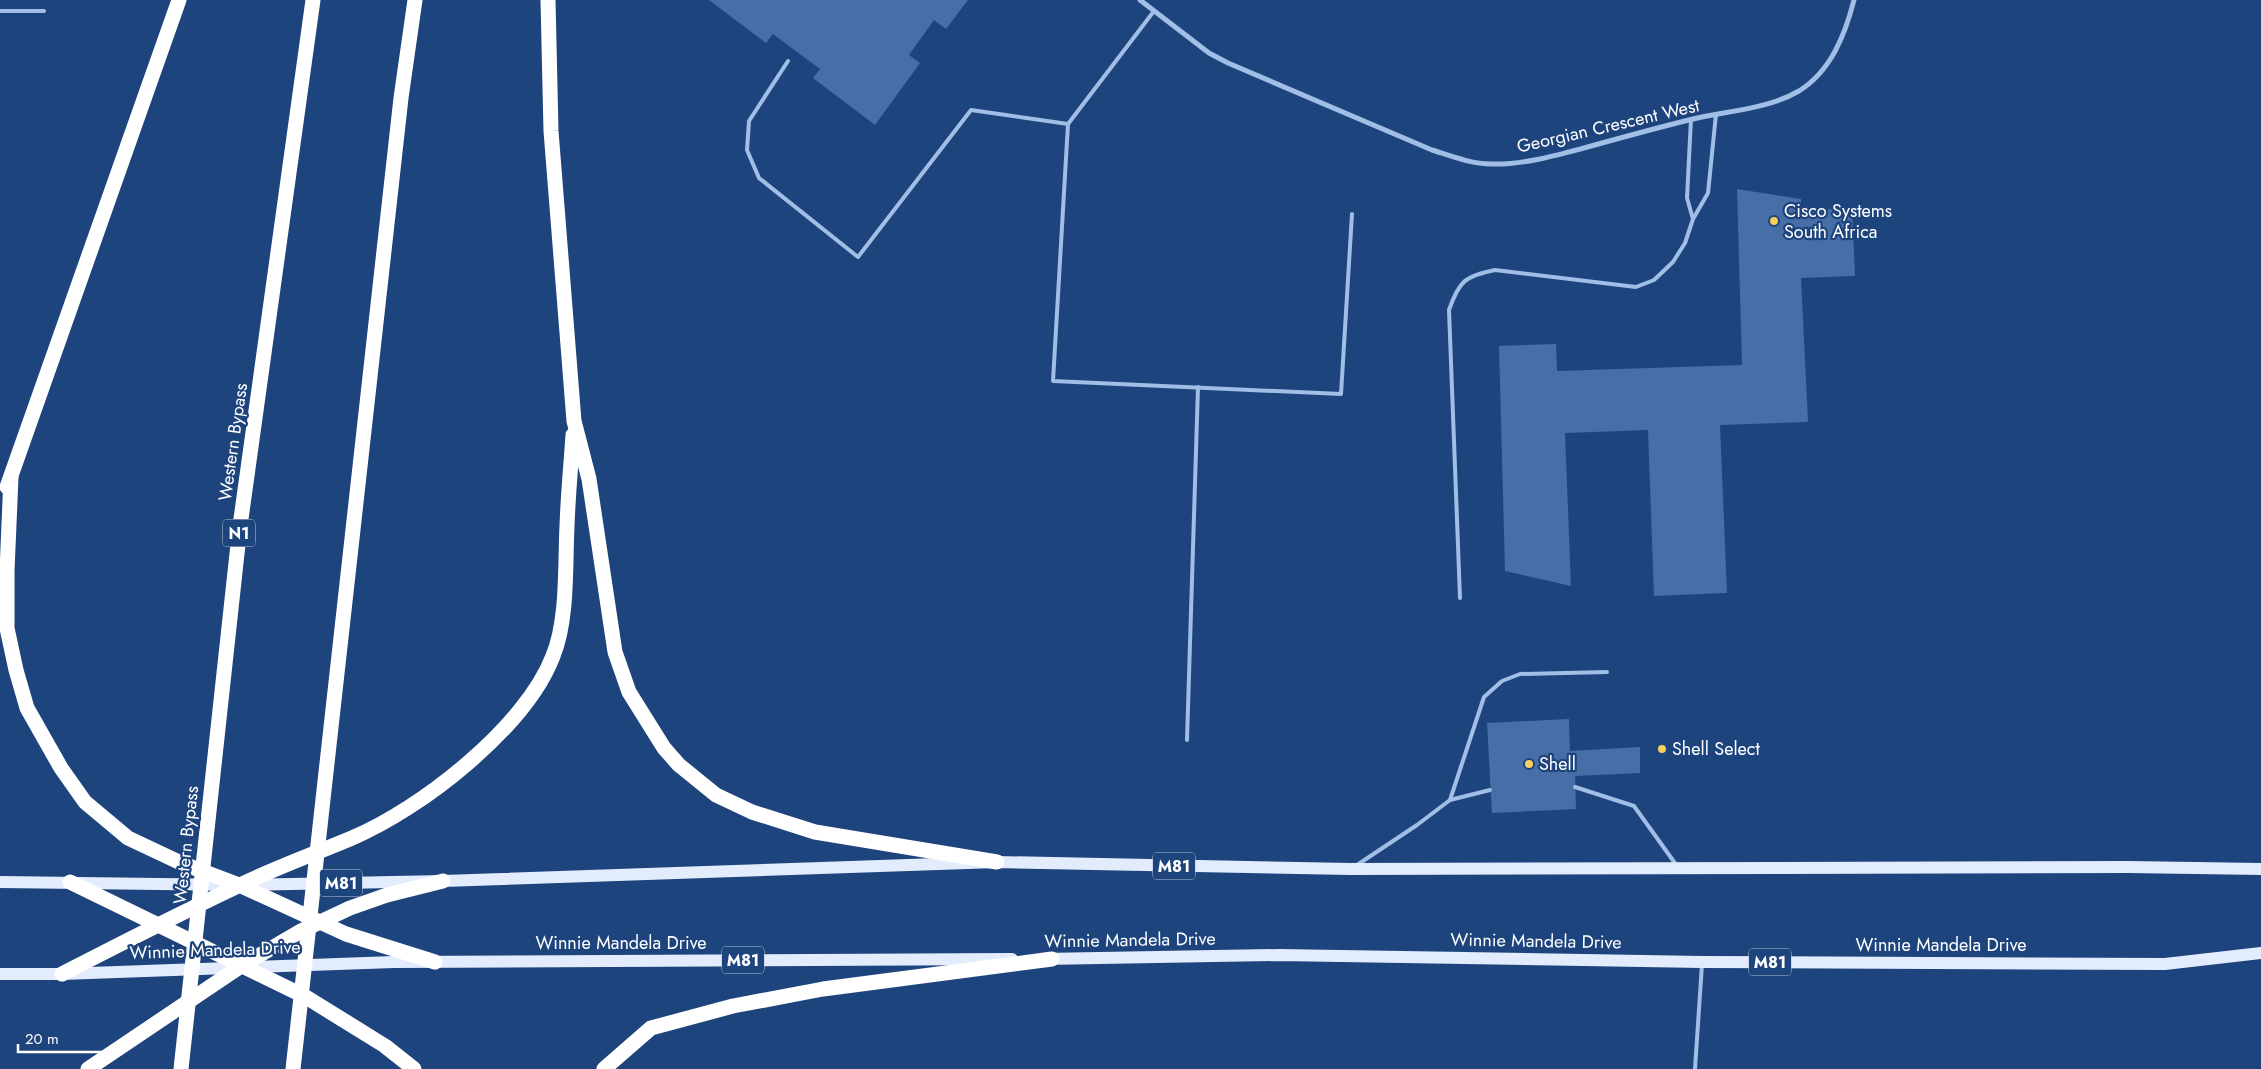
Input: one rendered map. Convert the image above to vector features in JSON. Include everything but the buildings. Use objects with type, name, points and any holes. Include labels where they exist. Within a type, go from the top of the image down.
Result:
[{"type":"highway","points":[[0,505],[179,0]]},
{"type":"highway","name":"Western Bypass","points":[[181,1069],[240,526],[313,0]]},
{"type":"highway","points":[[293,1069],[398,117],[414,0]]},
{"type":"highway","points":[[62,974],[158,924],[198,907],[239,885],[353,838],[392,816],[450,778],[504,728],[534,690],[554,656],[564,607],[567,507],[574,421],[551,131],[548,0]]},
{"type":"highway","points":[[574,421],[589,479],[615,652],[633,700],[664,748],[679,765],[716,795],[780,823],[815,832],[997,862]]},
{"type":"highway","points":[[11,477],[7,571],[7,628],[16,670],[27,708],[61,768],[85,802],[128,838],[181,863],[239,885],[319,923],[375,944],[434,962]]},
{"type":"highway","points":[[88,1069],[241,966],[301,931],[350,908],[387,895],[442,881]]},
{"type":"highway","points":[[70,882],[306,997],[377,1041],[414,1069]]},
{"type":"highway","points":[[604,1069],[651,1028],[733,1006],[823,989],[1052,959]]},
{"type":"main road","name":"M81","points":[[0,882],[239,885],[442,881],[997,862],[1351,869],[2128,867],[2261,869]]},
{"type":"main road","name":"Winnie Mandela Drive","points":[[0,974],[62,974],[241,966],[434,962],[1052,959],[1279,955],[1702,962],[2165,964],[2261,953]]},
{"type":"street","name":"Georgian Crescent West","points":[[1140,0],[1209,53],[1228,63],[1386,132],[1462,160],[1490,164],[1524,162],[1692,119],[1756,107],[1798,91],[1822,72],[1840,45],[1849,22],[1854,0]]},
{"type":"lane","points":[[0,11],[44,11]]},
{"type":"lane","points":[[1154,11],[1068,124],[1053,381],[1341,394],[1352,214]]},
{"type":"lane","points":[[788,61],[749,122],[747,150],[759,178],[858,257],[971,110],[1068,124]]},
{"type":"lane","points":[[1460,598],[1449,310],[1457,288],[1475,274],[1495,270],[1636,287],[1654,280],[1673,262],[1686,243],[1693,219],[1708,193],[1716,114]]},
{"type":"lane","points":[[1692,119],[1688,198],[1693,219]]},
{"type":"lane","points":[[1187,740],[1198,388]]},
{"type":"lane","points":[[1450,800],[1484,698],[1502,681],[1520,674],[1607,672]]},
{"type":"lane","points":[[1575,787],[1634,806],[1679,868]]},
{"type":"lane","points":[[1351,869],[1418,825],[1450,800],[1490,790]]},
{"type":"lane","points":[[1695,1069],[1702,962]]},
{"type":"place","name":"Cisco Systems South Africa","points":[[1774,221]]},
{"type":"place","name":"Shell Select","points":[[1662,749]]},
{"type":"place","name":"Shell","points":[[1529,764]]}]
